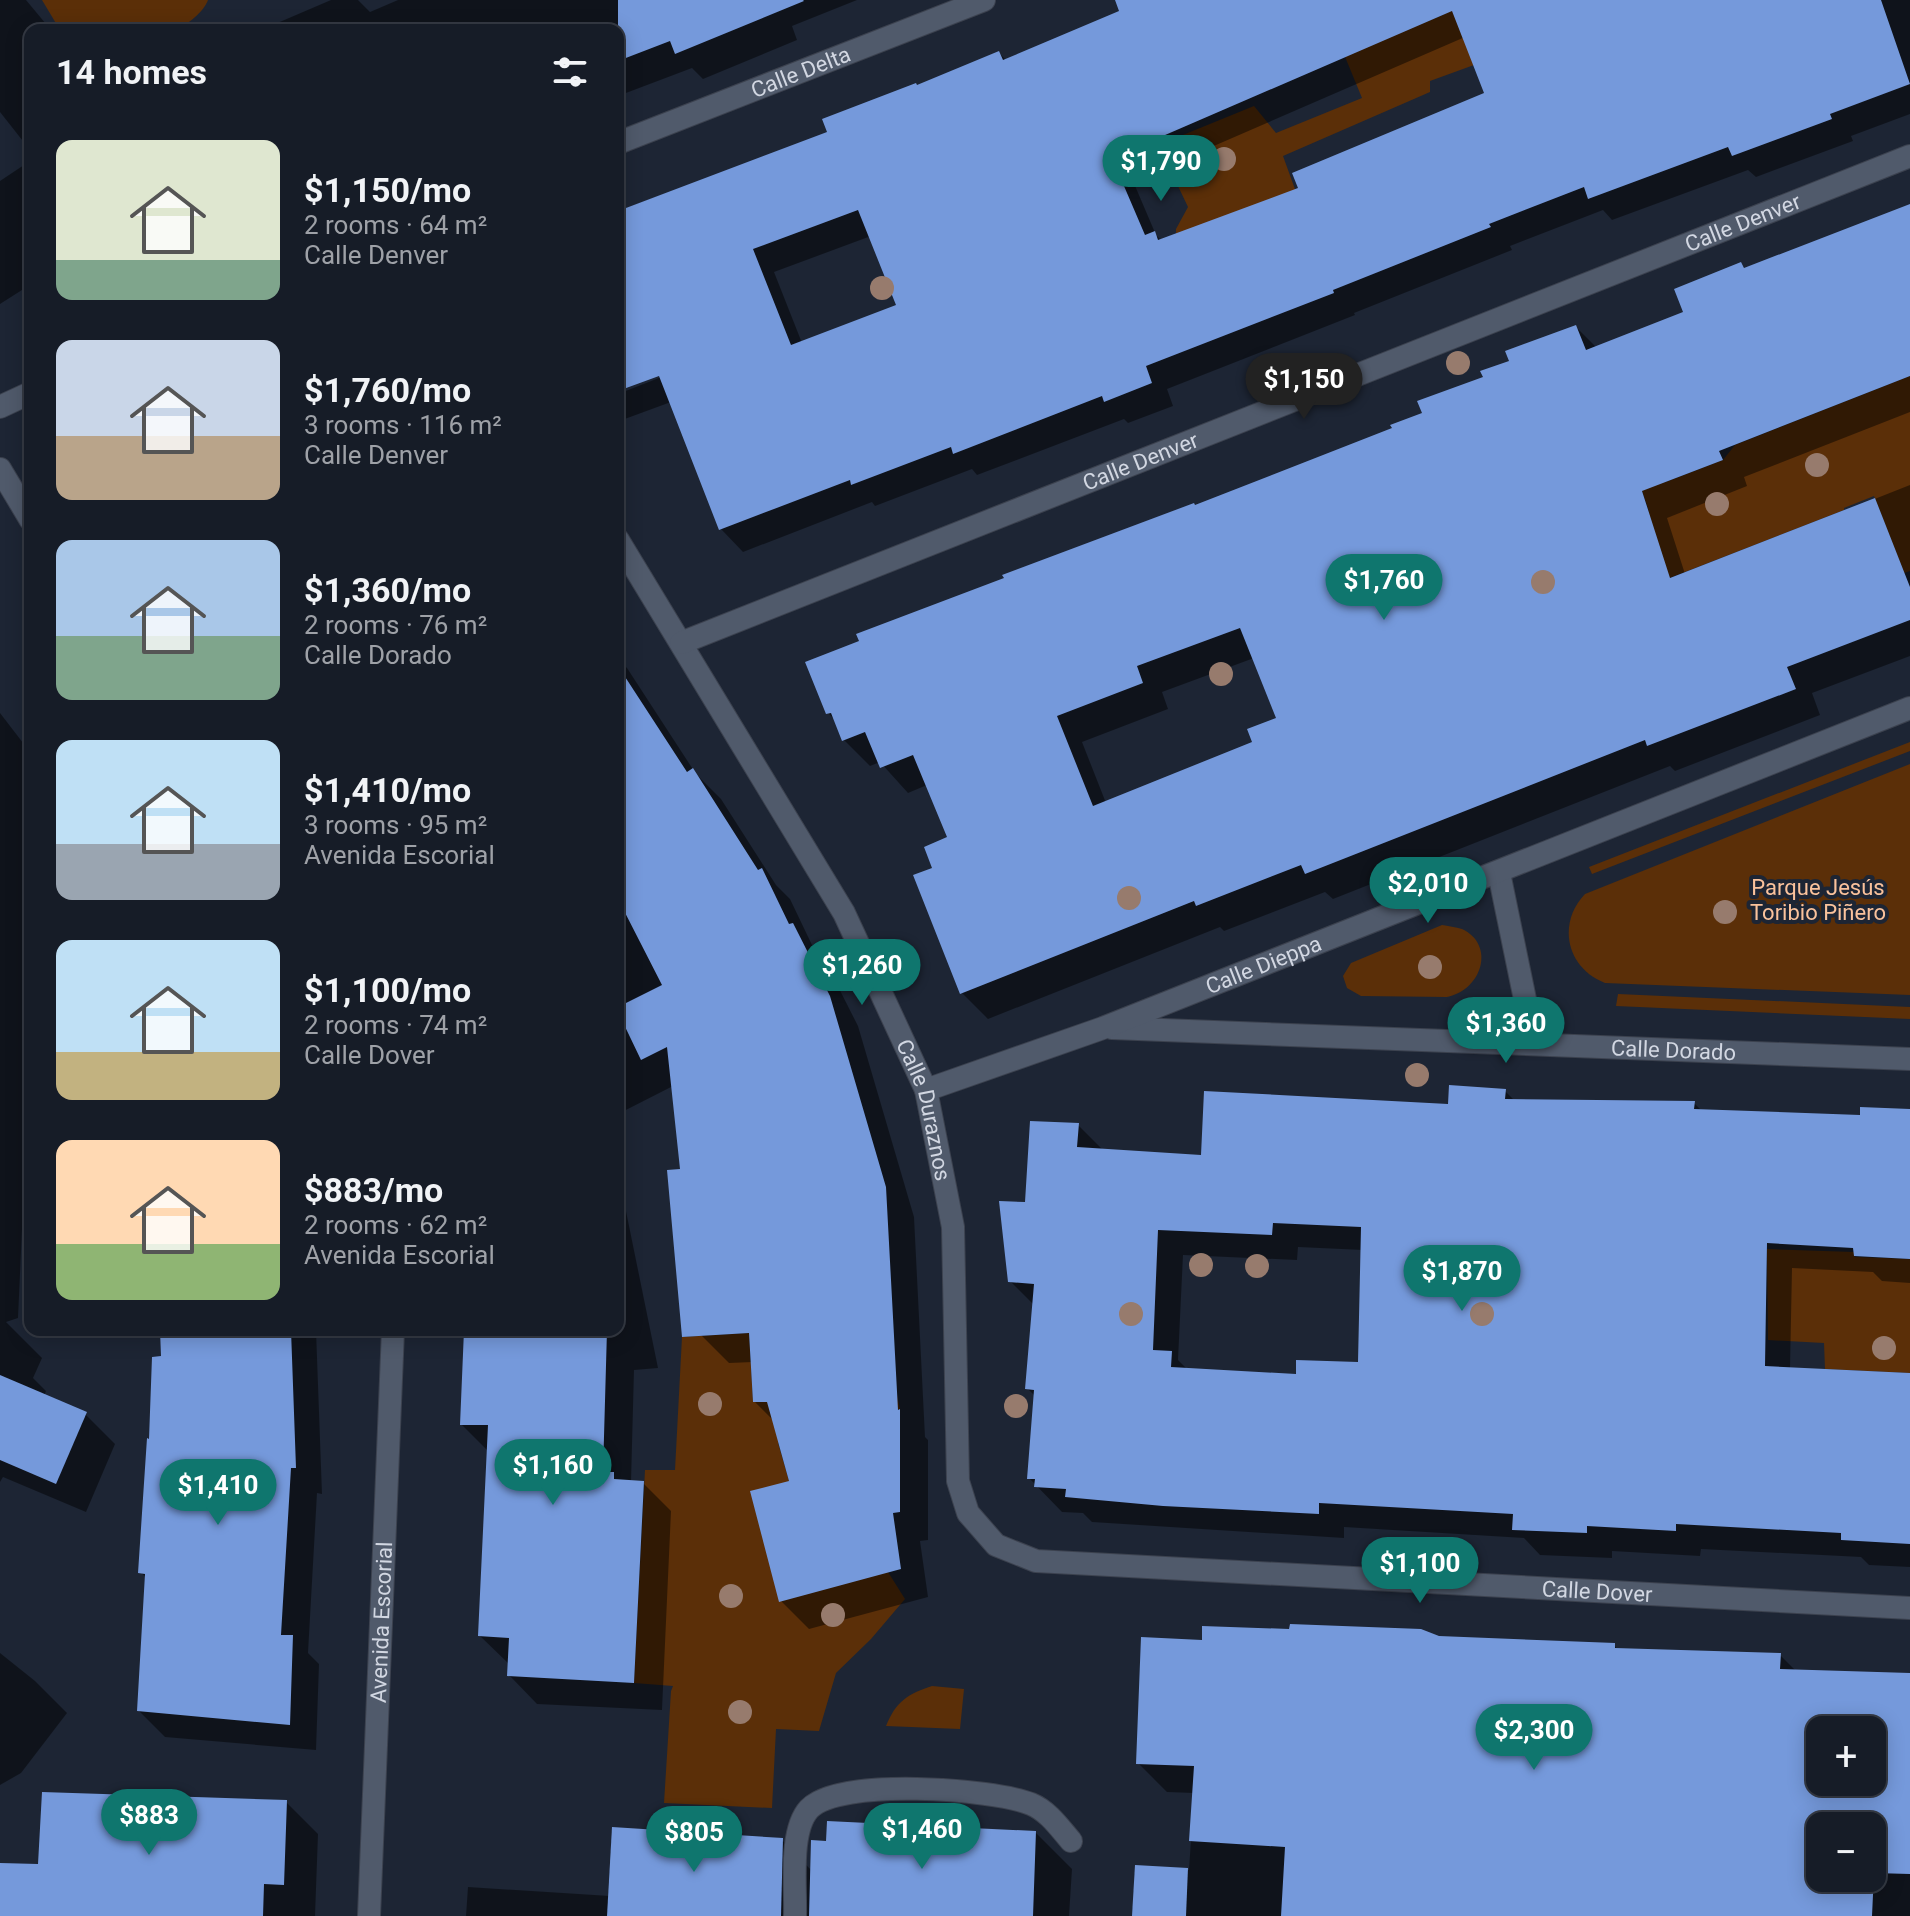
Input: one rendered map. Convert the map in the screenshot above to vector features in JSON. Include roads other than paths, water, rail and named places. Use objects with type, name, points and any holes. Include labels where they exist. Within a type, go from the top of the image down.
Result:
[{"type":"street","name":"Calle Delta","points":[[624,141],[984,0]]},
{"type":"street","name":"Calle Denver","points":[[681,643],[1910,156]]},
{"type":"street","points":[[0,407],[24,396]]},
{"type":"street","points":[[0,469],[24,509]]},
{"type":"street","name":"Calle Duraznos","points":[[624,550],[844,913],[926,1090],[953,1227],[958,1481],[968,1513]]},
{"type":"street","name":"Calle Dieppa","points":[[926,1090],[1103,1028],[1910,708]]},
{"type":"street","points":[[1499,873],[1534,1043]]},
{"type":"street","name":"Calle Dorado","points":[[1103,1028],[1910,1059]]},
{"type":"street","name":"Avenida Escorial","points":[[369,1916],[393,1336]]},
{"type":"street","name":"Calle Dover","points":[[968,1513],[996,1545],[1036,1561],[1910,1608]]},
{"type":"street","points":[[795,1916],[797,1830],[809,1810],[821,1800],[901,1787],[1013,1798],[1034,1805],[1052,1818],[1071,1841]]},
{"type":"park label","name":"Parque Jesús Toribio Piñero","points":[[1818,900]]}]
